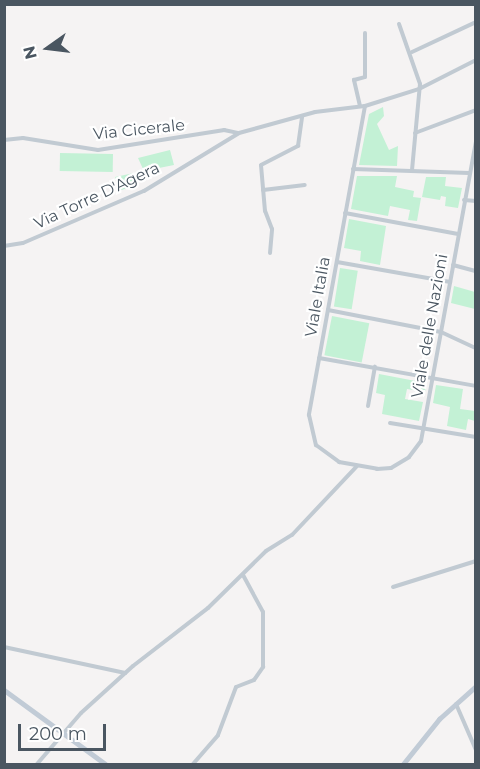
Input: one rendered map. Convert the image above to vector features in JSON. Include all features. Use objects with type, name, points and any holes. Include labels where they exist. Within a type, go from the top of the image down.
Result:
[{"type":"main road","points":[[403,765],[456,703],[476,686]]},
{"type":"main road","points":[[4,690],[61,735],[105,765]]},
{"type":"street","points":[[412,52],[476,22]]},
{"type":"street","points":[[399,24],[412,52],[419,89],[412,171]]},
{"type":"street","name":"Viale Italia","points":[[357,466],[325,454],[311,434],[309,415],[363,106],[354,80],[365,77],[365,33]]},
{"type":"street","name":"Via Torre D'Agera","points":[[4,246],[23,243],[144,191],[239,133],[302,117],[363,106],[419,89],[476,63]]},
{"type":"street","points":[[415,133],[476,110]]},
{"type":"street","points":[[270,253],[272,228],[263,190],[262,162],[298,146],[303,134],[302,117]]},
{"type":"street","name":"Via Cicerale","points":[[4,140],[23,138],[98,150],[224,130],[239,133]]},
{"type":"street","name":"Viale delle Nazioni","points":[[357,466],[376,469],[398,465],[417,448],[424,428],[476,140]]},
{"type":"street","points":[[353,169],[469,173]]},
{"type":"street","points":[[263,190],[305,185]]},
{"type":"street","points":[[464,200],[476,201]]},
{"type":"street","points":[[345,213],[458,234]]},
{"type":"street","points":[[337,262],[450,282]]},
{"type":"street","points":[[453,264],[476,271]]},
{"type":"street","points":[[328,310],[441,332],[476,348]]},
{"type":"street","points":[[319,358],[476,386]]},
{"type":"street","points":[[368,406],[375,367]]},
{"type":"street","points":[[390,423],[476,437]]},
{"type":"street","points":[[37,765],[61,735],[125,673],[208,608],[266,551],[292,535],[357,466]]},
{"type":"street","points":[[393,587],[476,561]]},
{"type":"street","points":[[193,765],[218,735],[236,687],[254,680],[263,667],[263,612],[243,576]]},
{"type":"street","points":[[4,647],[125,673]]},
{"type":"street","points":[[456,703],[476,750]]},
{"type":"green space","points":[[383,107],[384,116],[377,124],[389,150],[398,146],[397,166],[359,165],[369,114]]},
{"type":"green space","points":[[170,150],[174,165],[144,171],[138,158]]},
{"type":"green space","points":[[60,153],[113,154],[113,172],[60,171]]},
{"type":"green space","points":[[134,173],[137,184],[119,191],[115,177]]},
{"type":"green space","points":[[357,176],[397,176],[395,187],[414,191],[413,197],[421,198],[417,221],[408,220],[410,210],[390,206],[388,216],[351,209]]},
{"type":"green space","points":[[426,177],[446,177],[445,186],[462,188],[458,208],[445,206],[446,197],[441,196],[440,200],[422,197]]},
{"type":"green space","points":[[349,219],[386,226],[380,265],[360,261],[361,251],[344,248]]},
{"type":"green space","points":[[340,268],[358,271],[352,309],[334,307]]},
{"type":"green space","points":[[454,286],[475,292],[475,309],[451,303]]},
{"type":"green space","points":[[332,316],[369,323],[362,363],[324,355]]},
{"type":"green space","points":[[379,374],[426,383],[425,392],[407,389],[405,399],[423,402],[419,421],[382,414],[385,395],[376,393]]},
{"type":"green space","points":[[436,385],[463,389],[460,409],[475,411],[475,421],[468,419],[466,430],[447,426],[450,407],[433,403]]}]
